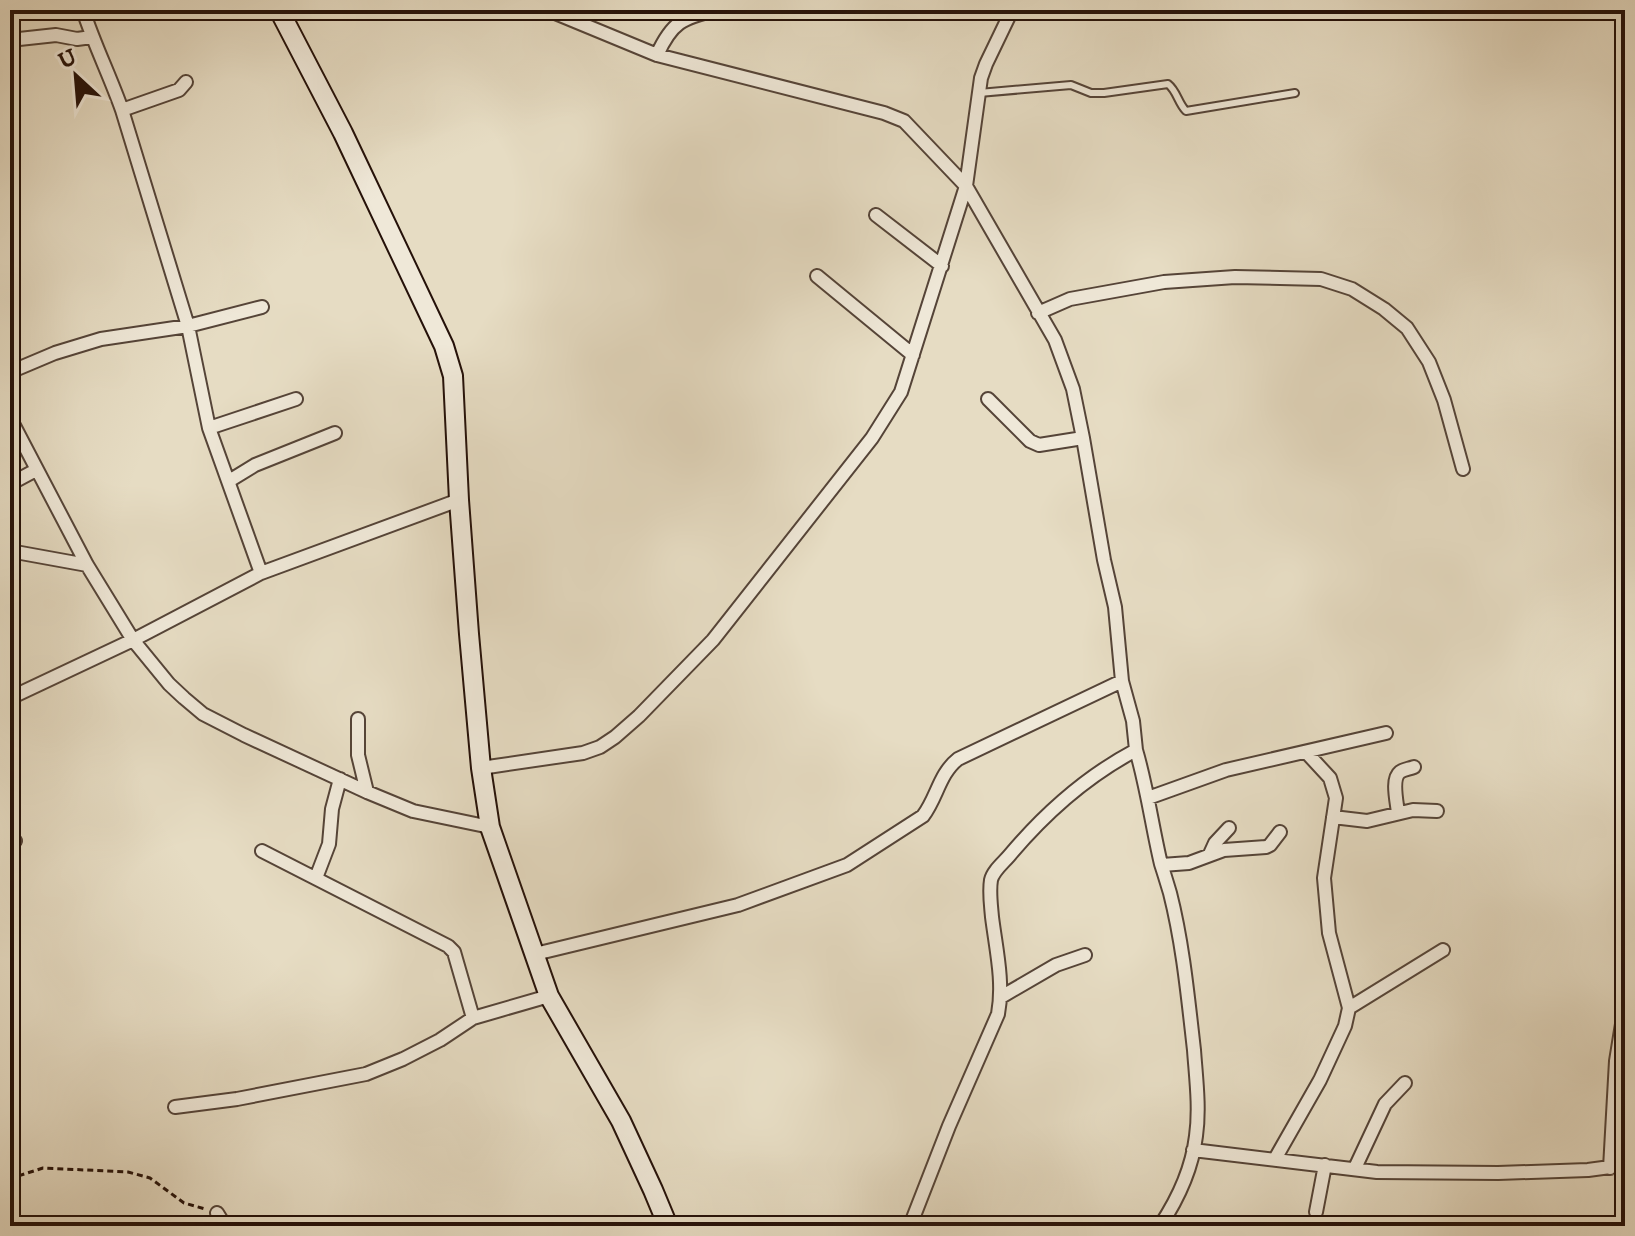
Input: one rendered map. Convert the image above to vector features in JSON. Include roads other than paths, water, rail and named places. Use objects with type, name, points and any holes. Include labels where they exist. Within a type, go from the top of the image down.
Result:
[{"type":"street","points":[[83,10],[122,110],[188,326],[209,428],[261,573]]},
{"type":"street","points":[[279,10],[343,133],[444,346],[453,376],[459,500],[481,768],[490,827],[549,996],[621,1121],[668,1226]]},
{"type":"street","points":[[548,10],[657,55],[884,113],[904,121],[966,186],[1055,340],[1073,389],[1083,438],[1115,607],[1122,681],[1177,928],[1193,1041],[1197,1087],[1196,1135],[1177,1201],[1160,1226]]},
{"type":"street","points":[[657,55],[664,40],[689,13],[716,10]]},
{"type":"street","points":[[481,768],[583,753],[615,737],[713,640],[872,438],[901,392],[966,186],[986,64],[1012,10]]},
{"type":"street","points":[[10,40],[56,35],[77,39],[92,37]]},
{"type":"street","points":[[122,110],[176,91],[186,82]]},
{"type":"street","points":[[876,215],[942,266]]},
{"type":"street","points":[[817,276],[913,355]]},
{"type":"street","points":[[1038,313],[1070,299],[1164,282],[1235,277],[1321,279],[1352,289],[1407,328],[1422,350],[1444,400],[1463,469]]},
{"type":"street","points":[[10,372],[55,353],[101,339],[188,326],[262,307]]},
{"type":"street","points":[[209,428],[296,399]]},
{"type":"street","points":[[988,399],[1030,441],[1039,445],[1083,438]]},
{"type":"street","points":[[10,418],[87,565],[133,640],[169,684],[203,714],[413,811],[490,827]]},
{"type":"street","points":[[229,481],[255,465],[335,433]]},
{"type":"street","points":[[10,484],[36,470]]},
{"type":"street","points":[[10,698],[133,640],[261,573],[459,500]]},
{"type":"street","points":[[10,551],[87,565]]},
{"type":"street","points":[[535,954],[738,905],[847,865],[923,816],[949,766],[958,759],[1122,681]]},
{"type":"street","points":[[358,719],[358,755],[367,792]]},
{"type":"street","points":[[1148,798],[1226,770],[1386,733]]},
{"type":"street","points":[[910,1226],[998,1014],[1001,997],[991,879],[1045,817],[1067,797],[1112,763],[1136,750]]},
{"type":"street","points":[[1275,1159],[1320,1080],[1345,1026],[1349,1008],[1329,933],[1325,892],[1326,860],[1336,798],[1330,778],[1306,752]]},
{"type":"street","points":[[1398,813],[1397,776],[1414,767]]},
{"type":"street","points":[[316,878],[329,844],[332,809],[340,779]]},
{"type":"street","points":[[1333,817],[1367,821],[1413,810],[1437,811]]},
{"type":"street","points":[[1210,854],[1215,843],[1229,828]]},
{"type":"street","points":[[1162,865],[1189,863],[1224,850],[1266,847],[1280,832]]},
{"type":"street","points":[[262,851],[448,946],[454,952],[473,1018]]},
{"type":"street","points":[[1349,1008],[1443,950]]},
{"type":"street","points":[[1001,997],[1056,965],[1085,955]]},
{"type":"street","points":[[175,1107],[237,1099],[366,1074],[427,1047],[473,1018],[549,996]]},
{"type":"street","points":[[1610,1168],[1616,1061],[1625,1020]]},
{"type":"street","points":[[1355,1168],[1385,1104],[1405,1083]]},
{"type":"street","points":[[1193,1150],[1377,1172],[1498,1173],[1625,1165]]},
{"type":"street","points":[[1316,1212],[1325,1165]]},
{"type":"street","points":[[217,1213],[225,1226]]},
{"type":"lane","points":[[979,93],[1071,85],[1091,93],[1104,93],[1168,84],[1174,88],[1181,107],[1186,111],[1295,93]]}]
